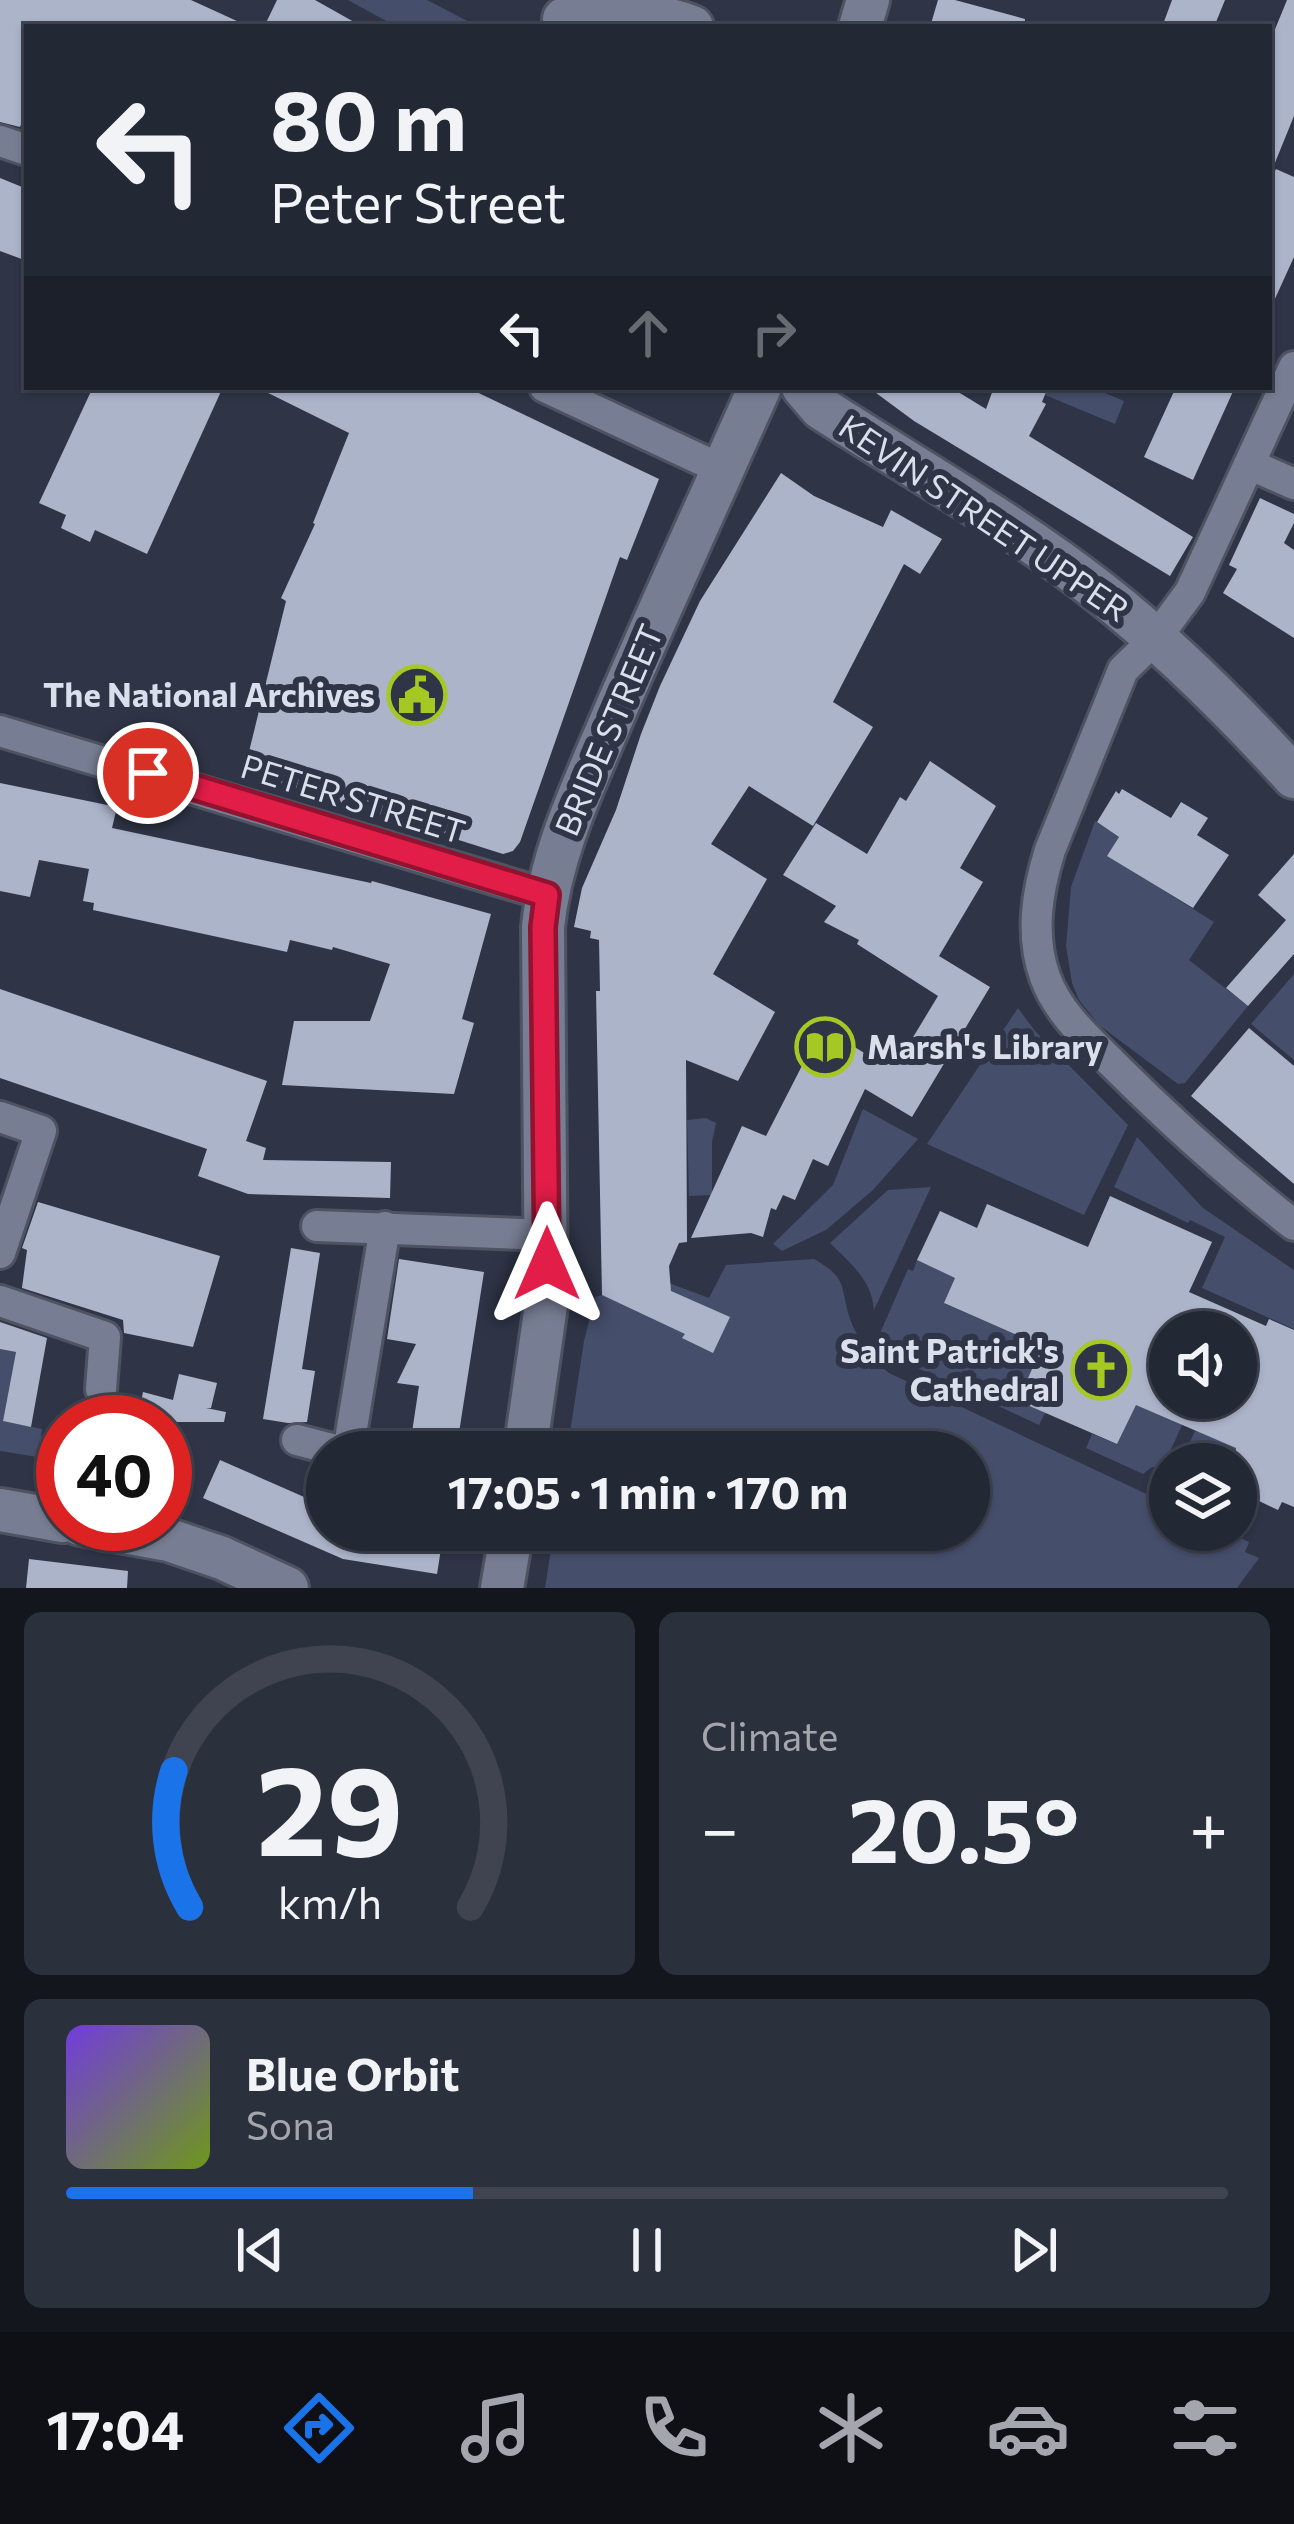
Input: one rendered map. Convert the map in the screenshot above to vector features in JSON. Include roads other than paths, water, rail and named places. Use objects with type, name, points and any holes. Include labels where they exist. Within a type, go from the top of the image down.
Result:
[{"type":"street","points":[[558,15],[655,18],[686,24]]},
{"type":"street","points":[[1294,367],[1190,592],[1156,638],[1123,670],[1049,850],[1037,904],[1036,942],[1046,980],[1063,1013],[1204,1150],[1294,1225]]},
{"type":"street","points":[[551,390],[723,470]]},
{"type":"street","name":"BRIDE STREET","points":[[528,1431],[546,1305],[543,927],[547,895],[561,838],[759,390]]},
{"type":"street","name":"KEVIN STREET UPPER","points":[[805,390],[821,408],[1097,589],[1286,755]]},
{"type":"street","points":[[1249,464],[1294,484]]},
{"type":"street","name":"PETER STREET","points":[[0,730],[547,895]]},
{"type":"street","points":[[0,1118],[41,1131],[0,1253]]},
{"type":"street","points":[[317,1226],[548,1235]]},
{"type":"street","points":[[349,1431],[385,1227]]},
{"type":"street","points":[[0,1300],[105,1337],[101,1389]]},
{"type":"street","points":[[297,1440],[306,1442]]},
{"type":"street","points":[[0,1510],[36,1516]]},
{"type":"street","points":[[192,1548],[287,1588]]},
{"type":"street","points":[[502,1588],[508,1551]]},
{"type":"place","name":"The National Archives","points":[[417,695]]},
{"type":"place","name":"Marsh's Library","points":[[825,1047]]},
{"type":"place","name":"Saint Patrick's Cathedral","points":[[1101,1370]]}]
